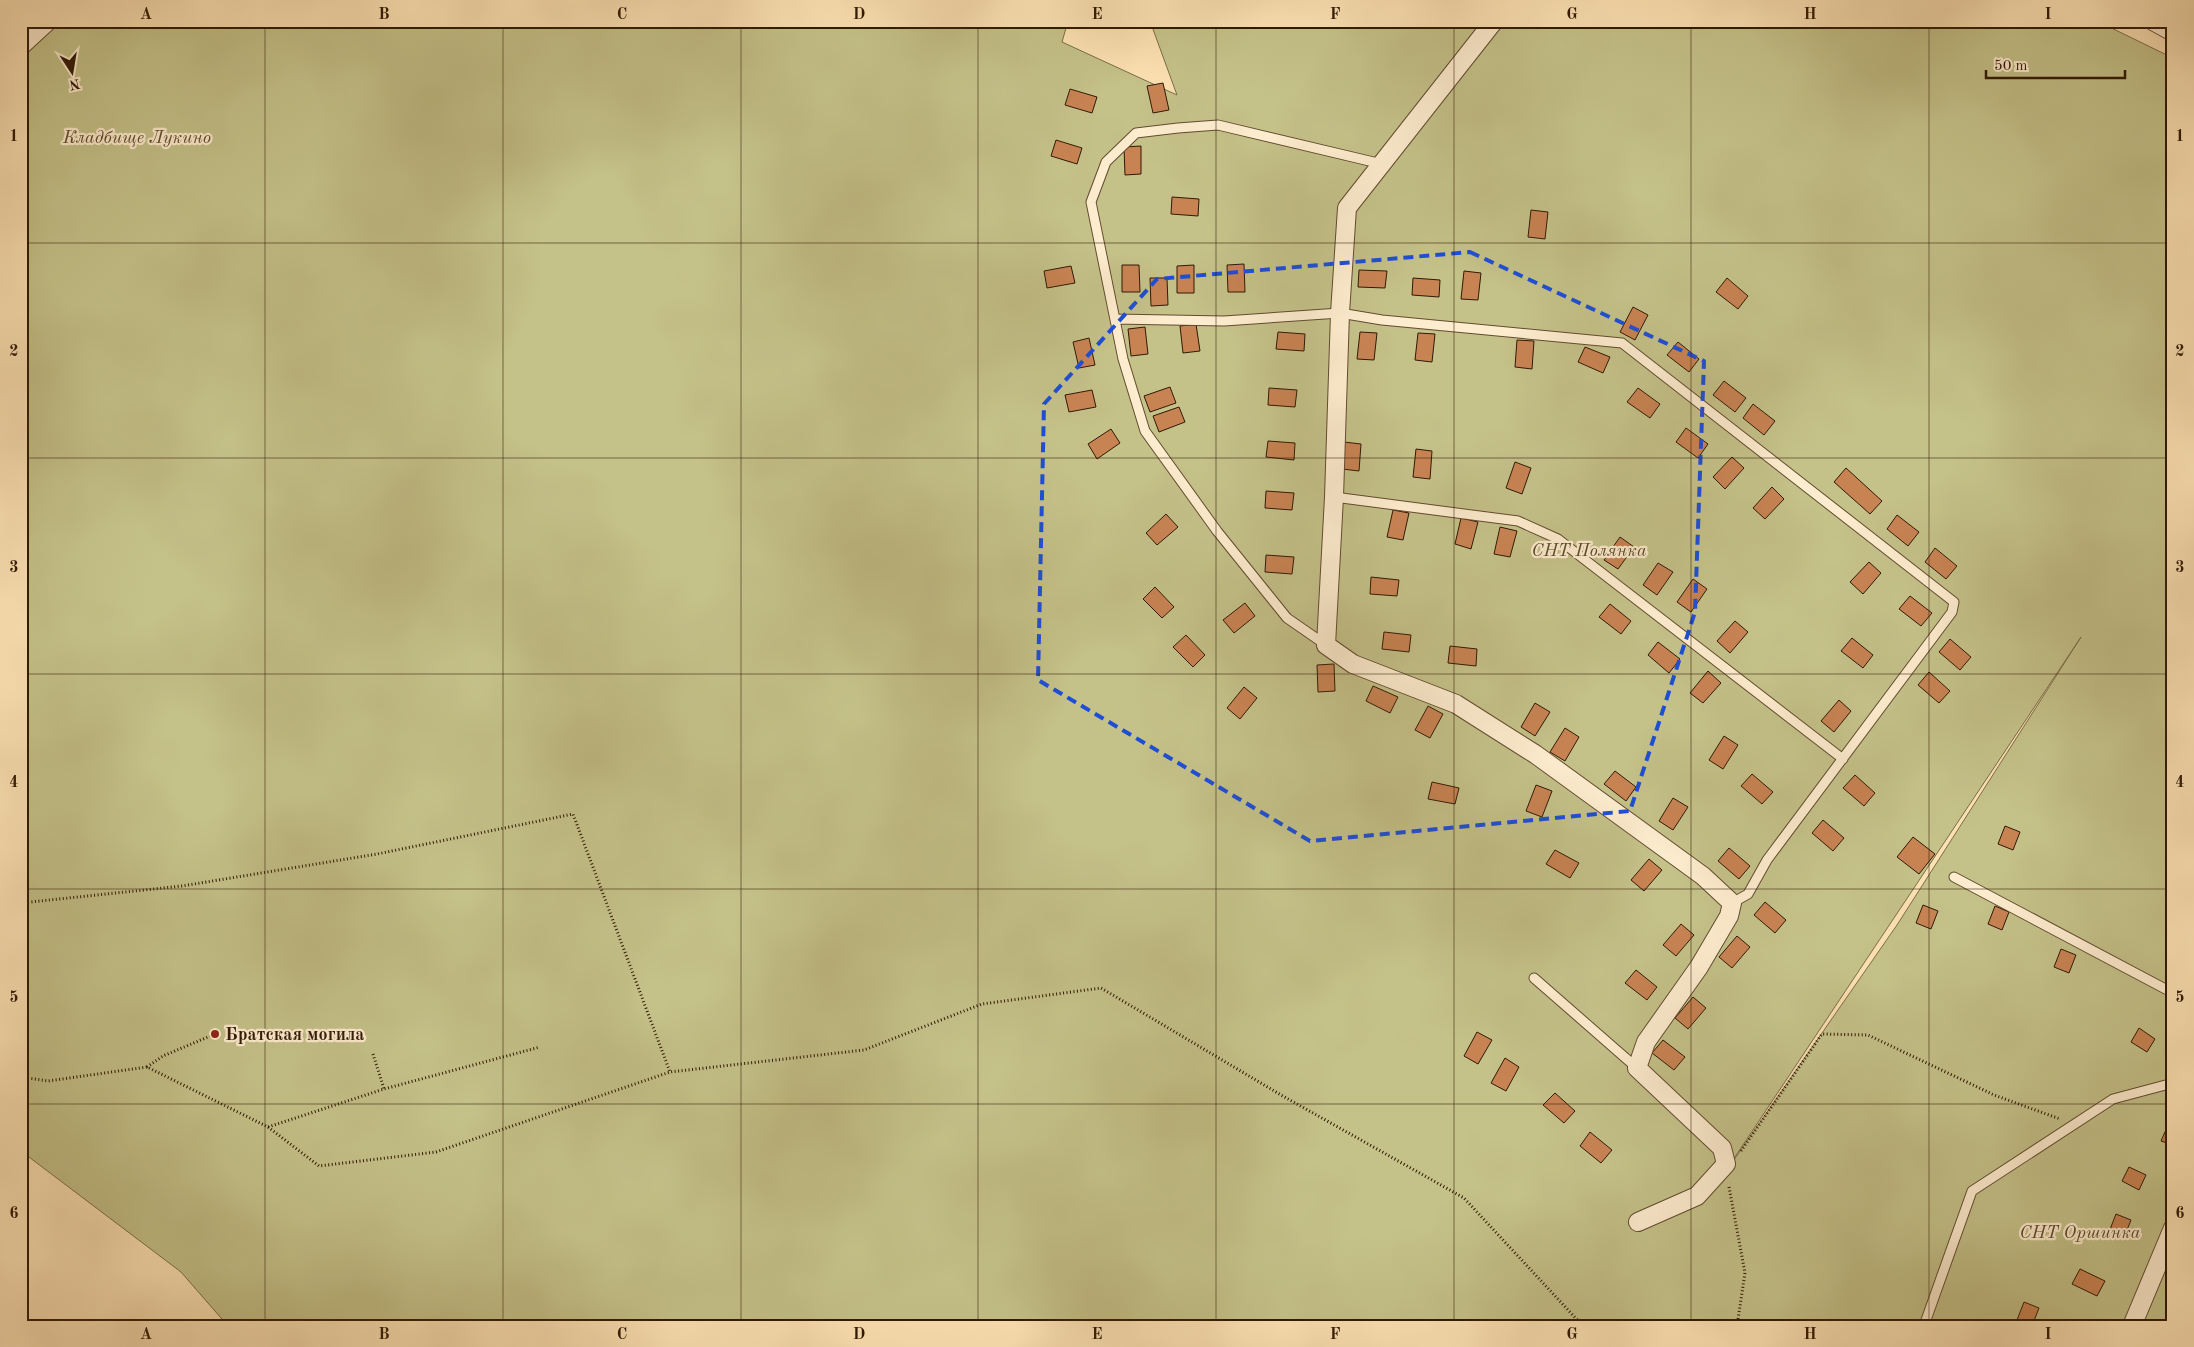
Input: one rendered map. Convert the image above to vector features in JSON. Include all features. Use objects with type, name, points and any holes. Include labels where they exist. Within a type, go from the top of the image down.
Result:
[{"type":"street","points":[[21,46],[48,21]]},
{"type":"street","points":[[1494,21],[1347,208],[1340,313],[1334,496],[1326,645],[1353,664],[1456,704],[1535,754],[1703,876],[1732,902],[1728,916],[1699,967],[1646,1042],[1637,1068],[1722,1148],[1726,1164],[1697,1196],[1638,1222]]},
{"type":"street","points":[[2153,21],[2173,32]]},
{"type":"street","points":[[2132,1326],[2172,1234]]},
{"type":"lane","points":[[1326,645],[1287,618],[1217,531],[1145,431],[1123,359],[1091,202],[1106,162],[1136,134],[1178,128],[1218,125],[1382,164]]},
{"type":"lane","points":[[1115,319],[1224,320],[1340,313],[1382,320],[1622,343],[1954,602],[1952,612],[1768,860],[1748,894],[1732,902]]},
{"type":"lane","points":[[1334,496],[1518,520],[1558,539],[1843,759]]},
{"type":"lane","points":[[1954,877],[2173,993]]},
{"type":"lane","points":[[1534,978],[1637,1068]]},
{"type":"lane","points":[[1929,1326],[1926,1320],[1972,1191],[2114,1099],[2173,1083]]},
{"type":"path","points":[[21,903],[201,883],[377,854],[573,814],[670,1072]]},
{"type":"path","points":[[147,1067],[268,1127],[319,1166],[436,1152],[670,1072],[864,1050],[982,1004],[1100,988],[1273,1090],[1464,1198],[1583,1326]]},
{"type":"path","points":[[21,1077],[48,1081],[147,1067],[162,1056],[215,1034]]},
{"type":"path","points":[[1736,1326],[1745,1274],[1726,1164],[1732,1164],[1822,1034],[1868,1035],[1994,1095],[2075,1124]]},
{"type":"path","points":[[268,1127],[384,1089],[540,1047]]},
{"type":"path","points":[[373,1054],[384,1089]]},
{"type":"highlighted area","points":[[1470,252],[1704,361],[1695,612],[1630,811],[1310,841],[1038,680],[1044,404],[1157,279]]},
{"type":"green space","points":[[21,21],[1068,21],[1062,42],[1177,95],[1150,21],[2097,21],[2173,58],[2173,1326],[228,1326],[181,1272],[21,1151]],"holes":[[[2081,637],[1897,925],[1713,1190]]]},
{"type":"building","points":[[1163,83],[1169,110],[1153,113],[1147,86]]},
{"type":"building","points":[[1070,89],[1097,97],[1092,113],[1065,105]]},
{"type":"building","points":[[1056,140],[1082,148],[1077,164],[1051,156]]},
{"type":"building","points":[[1141,146],[1141,174],[1125,175],[1124,147]]},
{"type":"building","points":[[1172,197],[1199,199],[1198,216],[1171,214]]},
{"type":"building","points":[[1531,210],[1548,212],[1545,239],[1528,237]]},
{"type":"building","points":[[1244,264],[1245,292],[1228,292],[1227,265]]},
{"type":"building","points":[[1122,265],[1139,265],[1140,292],[1122,292]]},
{"type":"building","points":[[1194,265],[1194,293],[1177,293],[1177,266]]},
{"type":"building","points":[[1071,266],[1075,283],[1047,288],[1044,271]]},
{"type":"building","points":[[1359,270],[1387,271],[1385,288],[1358,287]]},
{"type":"building","points":[[1464,271],[1481,273],[1478,300],[1461,299]]},
{"type":"building","points":[[1150,278],[1167,278],[1168,305],[1151,306]]},
{"type":"building","points":[[1413,278],[1440,280],[1439,297],[1412,295]]},
{"type":"building","points":[[1727,278],[1748,296],[1738,309],[1716,292]]},
{"type":"building","points":[[1633,307],[1648,315],[1635,340],[1620,332]]},
{"type":"building","points":[[1196,324],[1200,351],[1183,353],[1180,326]]},
{"type":"building","points":[[1145,327],[1148,354],[1131,356],[1128,329]]},
{"type":"building","points":[[1278,332],[1305,334],[1304,351],[1276,349]]},
{"type":"building","points":[[1360,332],[1377,333],[1374,360],[1357,359]]},
{"type":"building","points":[[1418,333],[1435,334],[1432,362],[1415,360]]},
{"type":"building","points":[[1089,338],[1095,365],[1079,368],[1073,342]]},
{"type":"building","points":[[1517,340],[1534,341],[1532,369],[1515,367]]},
{"type":"building","points":[[1678,342],[1699,359],[1689,372],[1667,355]]},
{"type":"building","points":[[1585,347],[1610,357],[1603,373],[1578,362]]},
{"type":"building","points":[[1724,381],[1746,398],[1735,412],[1713,395]]},
{"type":"building","points":[[1170,387],[1176,403],[1150,412],[1144,396]]},
{"type":"building","points":[[1269,388],[1297,390],[1295,407],[1268,405]]},
{"type":"building","points":[[1638,388],[1660,404],[1650,418],[1627,402]]},
{"type":"building","points":[[1092,390],[1096,407],[1069,412],[1065,395]]},
{"type":"building","points":[[1753,404],[1775,421],[1764,435],[1743,418]]},
{"type":"building","points":[[1179,407],[1185,422],[1159,432],[1153,416]]},
{"type":"building","points":[[1686,428],[1708,444],[1698,458],[1676,442]]},
{"type":"building","points":[[1111,429],[1120,443],[1097,459],[1088,444]]},
{"type":"building","points":[[1268,441],[1295,443],[1294,460],[1266,457]]},
{"type":"building","points":[[1344,442],[1361,444],[1359,471],[1342,469]]},
{"type":"building","points":[[1416,449],[1432,451],[1430,479],[1413,477]]},
{"type":"building","points":[[1732,457],[1744,468],[1725,489],[1713,477]]},
{"type":"building","points":[[1515,462],[1531,468],[1522,494],[1506,488]]},
{"type":"building","points":[[1846,468],[1882,501],[1870,514],[1834,482]]},
{"type":"building","points":[[1772,487],[1784,499],[1765,519],[1753,508]]},
{"type":"building","points":[[1266,491],[1294,493],[1292,510],[1265,508]]},
{"type":"building","points":[[1393,510],[1409,513],[1403,540],[1387,537]]},
{"type":"building","points":[[1166,514],[1178,527],[1157,545],[1146,533]]},
{"type":"building","points":[[1897,515],[1919,532],[1908,546],[1887,529]]},
{"type":"building","points":[[1461,518],[1478,522],[1471,549],[1455,544]]},
{"type":"building","points":[[1500,527],[1517,531],[1510,557],[1494,554]]},
{"type":"building","points":[[1620,537],[1634,547],[1618,569],[1604,560]]},
{"type":"building","points":[[1935,548],[1957,566],[1946,579],[1925,562]]},
{"type":"building","points":[[1266,555],[1294,557],[1292,574],[1265,572]]},
{"type":"building","points":[[1869,562],[1881,573],[1863,594],[1850,582]]},
{"type":"building","points":[[1658,563],[1673,572],[1657,595],[1643,585]]},
{"type":"building","points":[[1371,577],[1399,580],[1397,596],[1370,594]]},
{"type":"building","points":[[1693,579],[1707,589],[1691,612],[1677,602]]},
{"type":"building","points":[[1155,587],[1174,607],[1162,618],[1143,599]]},
{"type":"building","points":[[1910,596],[1932,613],[1921,626],[1899,609]]},
{"type":"building","points":[[1245,603],[1255,616],[1234,633],[1223,620]]},
{"type":"building","points":[[1610,604],[1631,621],[1621,634],[1599,617]]},
{"type":"building","points":[[1735,621],[1748,632],[1730,653],[1717,641]]},
{"type":"building","points":[[1384,632],[1411,635],[1409,652],[1382,649]]},
{"type":"building","points":[[1186,635],[1205,655],[1193,667],[1173,647]]},
{"type":"building","points":[[1852,638],[1873,655],[1863,668],[1841,651]]},
{"type":"building","points":[[1950,639],[1971,657],[1960,670],[1939,652]]},
{"type":"building","points":[[1658,642],[1680,659],[1669,673],[1648,655]]},
{"type":"building","points":[[1450,646],[1477,649],[1476,666],[1448,663]]},
{"type":"building","points":[[1334,664],[1335,691],[1318,692],[1317,665]]},
{"type":"building","points":[[1708,671],[1721,683],[1703,703],[1690,693]]},
{"type":"building","points":[[1929,672],[1950,691],[1939,703],[1918,685]]},
{"type":"building","points":[[1373,686],[1398,697],[1390,713],[1366,701]]},
{"type":"building","points":[[1244,687],[1257,698],[1240,719],[1227,708]]},
{"type":"building","points":[[1839,700],[1851,711],[1834,732],[1821,721]]},
{"type":"building","points":[[1535,703],[1550,712],[1535,736],[1521,727]]},
{"type":"building","points":[[1428,706],[1443,714],[1430,738],[1415,730]]},
{"type":"building","points":[[1565,728],[1579,737],[1565,761],[1550,752]]},
{"type":"building","points":[[1724,736],[1738,745],[1723,769],[1709,760]]},
{"type":"building","points":[[1615,771],[1636,787],[1626,801],[1604,784]]},
{"type":"building","points":[[1752,774],[1773,792],[1762,804],[1741,786]]},
{"type":"building","points":[[1855,775],[1875,793],[1864,806],[1843,788]]},
{"type":"building","points":[[1432,782],[1459,788],[1455,804],[1428,799]]},
{"type":"building","points":[[1536,785],[1552,791],[1542,817],[1526,811]]},
{"type":"building","points":[[1673,798],[1688,807],[1673,830],[1659,821]]},
{"type":"building","points":[[1823,820],[1844,838],[1833,851],[1812,833]]},
{"type":"building","points":[[2005,826],[2020,832],[2013,850],[1998,844]]},
{"type":"building","points":[[1913,837],[1935,854],[1919,874],[1897,857]]},
{"type":"building","points":[[1729,848],[1750,866],[1739,879],[1718,861]]},
{"type":"building","points":[[1555,850],[1579,863],[1570,878],[1546,864]]},
{"type":"building","points":[[1649,859],[1662,870],[1644,891],[1631,880]]},
{"type":"building","points":[[1765,902],[1786,920],[1775,933],[1754,915]]},
{"type":"building","points":[[1923,905],[1938,911],[1931,929],[1916,923]]},
{"type":"building","points":[[1995,906],[2009,912],[2002,930],[1988,924]]},
{"type":"building","points":[[1681,924],[1694,935],[1676,956],[1663,945]]},
{"type":"building","points":[[1737,936],[1750,947],[1732,968],[1719,957]]},
{"type":"building","points":[[2061,949],[2076,955],[2069,973],[2054,967]]},
{"type":"building","points":[[1636,970],[1657,987],[1647,1000],[1625,983]]},
{"type":"building","points":[[1693,997],[1706,1008],[1688,1029],[1675,1018]]},
{"type":"building","points":[[2139,1028],[2155,1039],[2147,1052],[2131,1042]]},
{"type":"building","points":[[1477,1032],[1492,1040],[1478,1064],[1464,1056]]},
{"type":"building","points":[[1663,1040],[1685,1057],[1674,1070],[1652,1053]]},
{"type":"building","points":[[1505,1058],[1519,1067],[1506,1091],[1491,1083]]},
{"type":"building","points":[[1555,1093],[1575,1111],[1564,1123],[1543,1105]]},
{"type":"building","points":[[2169,1123],[2173,1125],[2173,1145],[2161,1141]]},
{"type":"building","points":[[1590,1132],[1612,1150],[1601,1163],[1580,1146]]},
{"type":"building","points":[[2129,1167],[2146,1175],[2139,1190],[2122,1181]]},
{"type":"building","points":[[2116,1214],[2131,1220],[2124,1238],[2109,1232]]},
{"type":"building","points":[[2166,1252],[2173,1256],[2173,1275],[2158,1267]]},
{"type":"building","points":[[2080,1269],[2105,1281],[2097,1296],[2072,1284]]},
{"type":"building","points":[[2024,1302],[2039,1308],[2032,1326],[2017,1320]]},
{"type":"place","name":"Братская могила","points":[[215,1034]]},
{"type":"park label","name":"Кладбище Лукино","points":[[137,137]]},
{"type":"park label","name":"СНТ Полянка","points":[[1589,550]]},
{"type":"park label","name":"СНТ Оршинка","points":[[2080,1232]]}]
